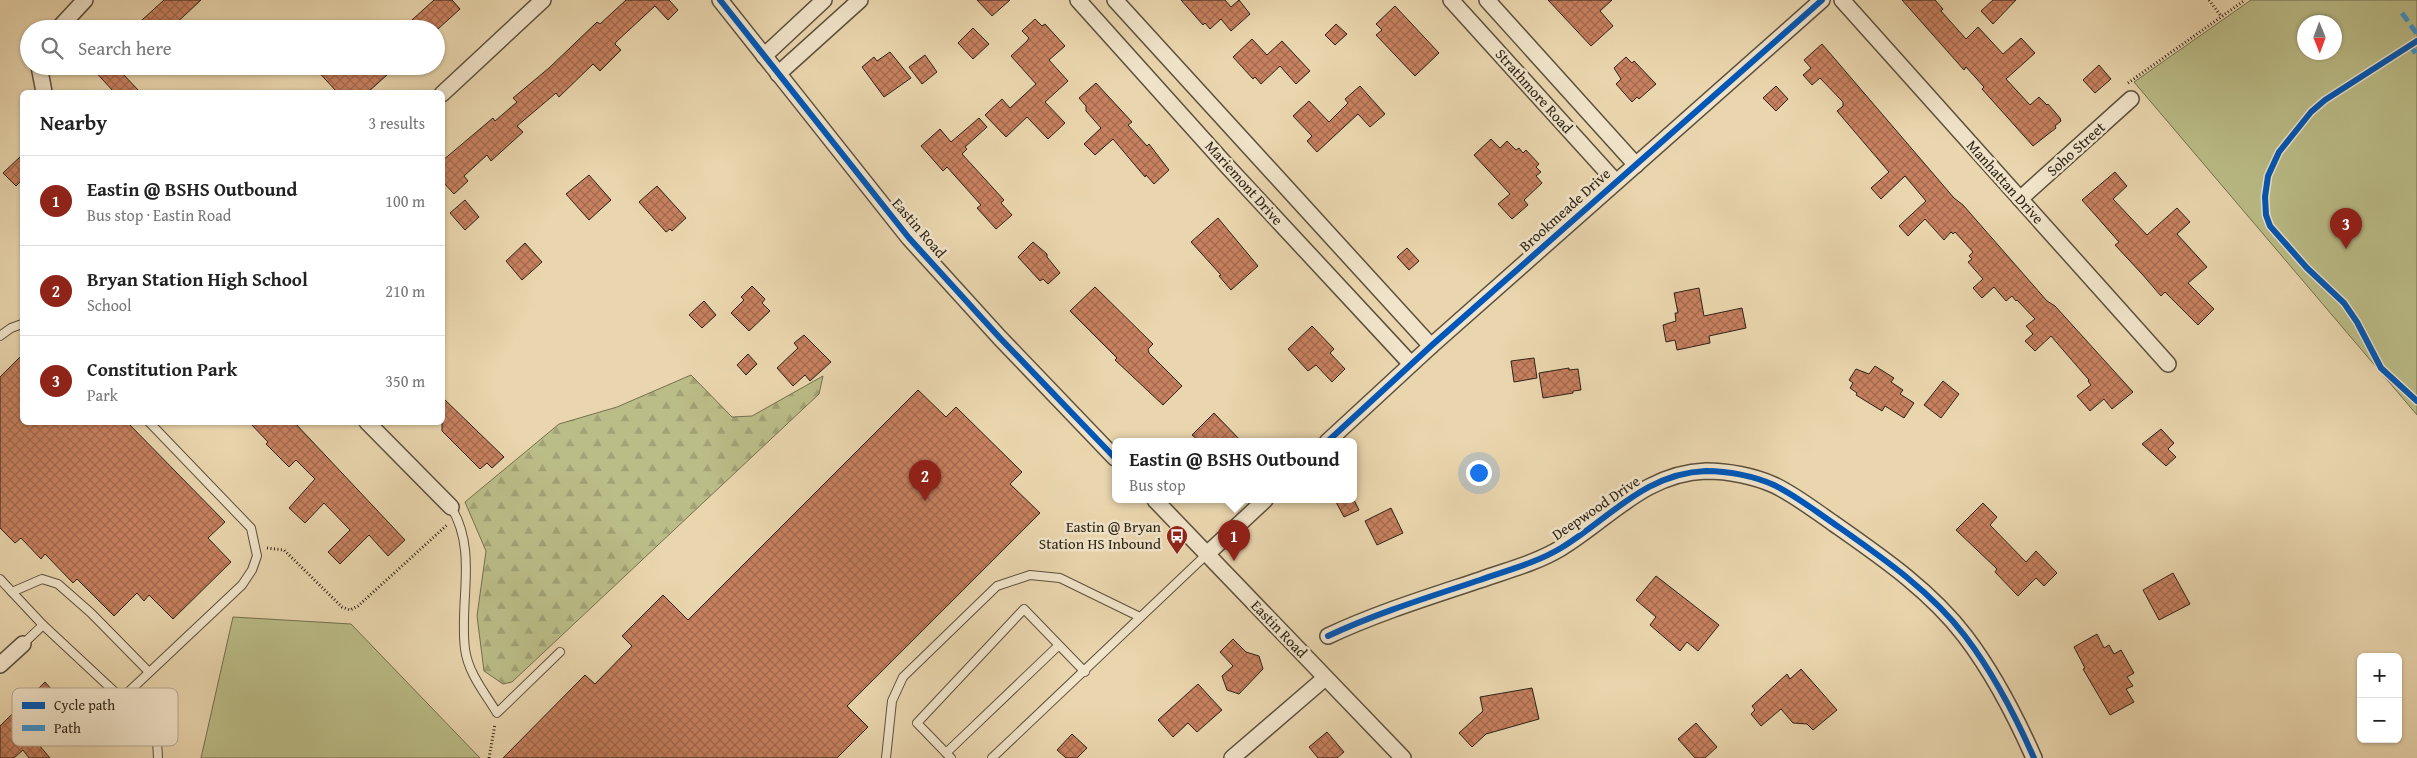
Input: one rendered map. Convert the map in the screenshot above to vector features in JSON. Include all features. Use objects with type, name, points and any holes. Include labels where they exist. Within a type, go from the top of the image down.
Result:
[{"type":"street","points":[[67,20],[86,0]]},
{"type":"street","points":[[445,91],[543,0]]},
{"type":"street","name":"Eastin Road","points":[[720,0],[909,238],[1000,338],[1112,455]]},
{"type":"street","points":[[764,56],[824,0]]},
{"type":"street","points":[[778,74],[860,0]]},
{"type":"street","name":"Mariemont Drive","points":[[1078,0],[1228,167],[1411,364]]},
{"type":"street","name":"Mariemont Drive","points":[[1115,0],[1431,346]]},
{"type":"street","name":"Strathmore Road","points":[[1452,0],[1616,182]]},
{"type":"street","name":"Strathmore Road","points":[[1487,0],[1636,165]]},
{"type":"street","name":"Brookmeade Drive","points":[[1331,438],[1431,346],[1822,0]]},
{"type":"street","name":"Manhattan Drive","points":[[1842,0],[2168,364]]},
{"type":"street","points":[[41,75],[44,90]]},
{"type":"street","name":"Soho Street","points":[[2020,199],[2127,103]]},
{"type":"street","points":[[1228,167],[1249,148]]},
{"type":"street","points":[[370,425],[454,512]]},
{"type":"street","name":"Deepwood Drive","points":[[1328,636],[1362,620],[1542,558],[1585,532],[1630,496],[1659,481],[1705,471],[1749,476],[1773,485],[1810,507],[1909,579],[1935,602],[1965,636],[1986,666],[2016,718],[2034,758]]},
{"type":"street","name":"Eastin Road","points":[[1158,503],[1403,758]]},
{"type":"street","points":[[1207,554],[1262,503]]},
{"type":"street","points":[[0,665],[24,644]]},
{"type":"street","points":[[1232,758],[1325,678]]},
{"type":"lane","points":[[0,336],[11,328],[20,325]]},
{"type":"lane","points":[[132,688],[242,585],[252,570],[256,556],[252,528],[152,425]]},
{"type":"lane","points":[[454,512],[466,551],[465,649],[470,670],[497,713],[560,652]]},
{"type":"lane","points":[[992,758],[1085,672],[1207,554]]},
{"type":"lane","points":[[886,758],[892,701],[903,677],[997,586],[1030,575],[1060,578],[1140,618]]},
{"type":"lane","points":[[0,579],[43,626],[109,688]]},
{"type":"lane","points":[[12,592],[42,579],[58,584],[149,672]]},
{"type":"lane","points":[[1058,646],[948,755],[917,723],[1024,610],[1085,672]]},
{"type":"lane","points":[[24,644],[43,626]]},
{"type":"path","points":[[2209,0],[2222,16]]},
{"type":"path","points":[[2127,103],[2114,95],[2245,0]]},
{"type":"path","points":[[263,548],[284,550],[342,607],[350,610],[358,606],[454,512]]},
{"type":"path","points":[[490,758],[497,713]]},
{"type":"green space","points":[[2251,0],[2417,0],[2417,415],[2134,82]]},
{"type":"green space","points":[[691,375],[732,417],[752,416],[823,376],[819,394],[512,682],[503,684],[484,671],[477,616],[486,551],[465,502],[559,424],[617,407]]},
{"type":"green space","points":[[233,617],[351,624],[480,758],[201,758]]},
{"type":"building","points":[[164,0],[201,0],[180,20],[142,20]]},
{"type":"building","points":[[434,0],[452,0],[460,9],[445,23],[445,20],[412,20]]},
{"type":"building","points":[[626,0],[669,0],[678,10],[668,20],[655,6],[616,42],[615,44],[621,50],[600,71],[593,64],[559,97],[556,93],[517,126],[523,132],[491,161],[487,155],[464,176],[468,181],[454,194],[445,184],[445,158],[493,118],[495,121],[517,102],[513,98],[549,68],[597,22],[600,24]]},
{"type":"building","points":[[977,0],[1010,0],[992,16]]},
{"type":"building","points":[[1181,0],[1225,0],[1231,7],[1239,0],[1250,14],[1231,31],[1221,19],[1210,29],[1205,23],[1203,25]]},
{"type":"building","points":[[1548,0],[1612,0],[1600,11],[1613,26],[1591,46]]},
{"type":"building","points":[[1902,0],[1935,0],[1943,9],[1941,11],[1966,39],[1978,27],[2003,54],[2021,38],[2035,53],[2006,79],[2030,105],[2039,97],[2048,104],[2061,121],[2055,126],[2056,128],[2033,146],[1982,89],[1984,87],[1966,67],[1964,70]]},
{"type":"building","points":[[1993,0],[2016,0],[1993,24],[1981,11]]},
{"type":"building","points":[[1395,6],[1439,53],[1415,76],[1376,35],[1382,30],[1376,24]]},
{"type":"building","points":[[1035,19],[1042,26],[1045,24],[1065,46],[1049,60],[1068,81],[1045,102],[1065,123],[1048,139],[1027,117],[1006,137],[985,115],[1002,99],[1010,108],[1036,84],[1011,56],[1029,38],[1022,31]]},
{"type":"building","points":[[1336,24],[1347,34],[1335,45],[1325,35]]},
{"type":"building","points":[[973,28],[989,44],[973,59],[958,43]]},
{"type":"building","points":[[1252,39],[1267,55],[1282,41],[1310,71],[1296,84],[1280,66],[1261,84],[1255,77],[1253,79],[1233,57]]},
{"type":"building","points":[[1822,44],[1954,198],[1963,205],[2047,301],[2055,306],[2133,392],[2112,409],[2104,399],[2090,411],[2077,396],[2091,385],[2089,380],[2051,336],[2035,351],[2025,341],[2033,334],[2026,326],[2035,319],[2017,300],[2012,296],[2006,301],[1994,287],[1982,298],[1973,288],[1983,279],[1968,262],[1972,259],[1969,256],[1973,252],[1955,232],[1953,234],[1951,232],[1944,240],[1925,219],[1908,236],[1899,226],[1926,201],[1905,176],[1881,199],[1871,188],[1889,172],[1837,111],[1843,106],[1843,102],[1820,78],[1812,85],[1803,75],[1811,68],[1804,60]]},
{"type":"building","points":[[890,52],[911,78],[884,97],[862,67],[874,57],[877,61]]},
{"type":"building","points":[[925,55],[937,72],[922,84],[909,67]]},
{"type":"building","points":[[1626,57],[1632,63],[1634,61],[1656,84],[1639,99],[1637,97],[1632,102],[1616,84],[1621,79],[1614,68]]},
{"type":"building","points":[[2099,65],[2111,79],[2095,93],[2083,80]]},
{"type":"building","points":[[98,75],[124,75],[138,90],[112,90]]},
{"type":"building","points":[[321,75],[387,75],[370,90],[335,90]]},
{"type":"building","points":[[1096,83],[1132,122],[1128,125],[1147,146],[1149,144],[1169,170],[1154,184],[1146,175],[1145,177],[1113,139],[1095,155],[1084,144],[1101,128],[1086,111],[1086,106],[1079,98]]},
{"type":"building","points":[[1360,86],[1385,114],[1370,127],[1358,114],[1317,152],[1307,141],[1312,136],[1293,116],[1309,101],[1329,122],[1348,103],[1345,99]]},
{"type":"building","points":[[1776,86],[1788,99],[1776,111],[1763,98]]},
{"type":"building","points":[[979,118],[987,127],[965,147],[967,149],[962,154],[1004,200],[1001,203],[1012,215],[996,229],[977,208],[981,205],[947,167],[943,171],[921,146],[940,129],[951,142]]},
{"type":"building","points":[[1491,139],[1500,148],[1507,141],[1516,150],[1519,148],[1523,153],[1526,150],[1539,164],[1536,167],[1541,172],[1536,176],[1542,183],[1524,200],[1528,205],[1512,219],[1498,204],[1510,194],[1474,155]]},
{"type":"building","points":[[20,157],[20,182],[16,186],[3,173]]},
{"type":"building","points":[[2115,172],[2127,186],[2113,199],[2147,235],[2177,208],[2190,222],[2177,234],[2207,267],[2188,283],[2214,309],[2198,325],[2165,292],[2161,296],[2115,245],[2119,242],[2082,200]]},
{"type":"building","points":[[589,175],[611,200],[589,220],[566,194]]},
{"type":"building","points":[[657,186],[686,218],[672,231],[670,229],[666,232],[639,202]]},
{"type":"building","points":[[465,200],[479,217],[465,230],[450,213]]},
{"type":"building","points":[[1218,218],[1258,266],[1231,290],[1219,276],[1221,275],[1191,242]]},
{"type":"building","points":[[1033,242],[1047,254],[1047,257],[1060,273],[1048,284],[1043,279],[1040,281],[1018,257]]},
{"type":"building","points":[[525,243],[542,262],[522,280],[506,261]]},
{"type":"building","points":[[1407,248],[1419,261],[1409,270],[1397,257]]},
{"type":"building","points":[[752,286],[765,299],[762,303],[770,311],[749,331],[731,313],[744,300],[741,297]]},
{"type":"building","points":[[1095,287],[1153,344],[1148,349],[1149,353],[1182,386],[1163,405],[1115,360],[1117,358],[1070,311]]},
{"type":"building","points":[[1699,288],[1704,316],[1742,308],[1746,328],[1709,336],[1710,343],[1677,350],[1675,340],[1666,342],[1663,325],[1676,321],[1675,313],[1678,313],[1674,293]]},
{"type":"building","points":[[704,301],[716,315],[702,328],[689,315]]},
{"type":"building","points":[[1312,326],[1334,349],[1330,353],[1345,369],[1332,382],[1316,365],[1308,371],[1288,349]]},
{"type":"building","points":[[804,335],[831,362],[810,381],[805,375],[793,386],[777,368],[798,348],[794,343]]},
{"type":"building","points":[[748,354],[757,364],[746,375],[737,365]]},
{"type":"building","points":[[20,357],[20,425],[130,425],[225,522],[208,538],[231,562],[173,619],[149,595],[144,601],[137,593],[114,616],[77,579],[73,583],[45,554],[41,559],[21,538],[15,543],[0,528],[0,377]]},
{"type":"building","points":[[1534,358],[1537,378],[1514,382],[1511,361]]},
{"type":"building","points":[[1875,366],[1894,378],[1891,382],[1903,390],[1900,394],[1914,403],[1904,418],[1885,406],[1882,411],[1856,395],[1857,393],[1850,388],[1853,383],[1849,380],[1856,369],[1869,374]]},
{"type":"building","points":[[1569,368],[1569,370],[1578,369],[1581,390],[1543,398],[1539,373]]},
{"type":"building","points":[[1943,381],[1959,394],[1941,418],[1924,405]]},
{"type":"building","points":[[918,390],[946,417],[956,407],[1022,472],[1010,484],[1040,513],[847,706],[868,727],[837,758],[503,758],[585,675],[595,684],[632,646],[622,636],[663,595],[688,620]]},
{"type":"building","points":[[445,400],[504,457],[492,468],[487,463],[480,469],[442,431],[442,425],[445,425]]},
{"type":"building","points":[[1214,413],[1238,438],[1195,438],[1192,435]]},
{"type":"building","points":[[252,425],[297,425],[405,540],[388,556],[369,535],[340,564],[328,552],[350,530],[324,503],[305,523],[289,508],[315,479],[296,460],[289,467],[266,444],[268,442]]},
{"type":"building","points":[[2161,429],[2174,443],[2168,449],[2176,457],[2166,466],[2142,444]]},
{"type":"building","points":[[1337,503],[1356,503],[1359,510],[1344,517]]},
{"type":"building","points":[[1983,503],[1997,517],[1990,525],[2026,562],[2036,551],[2057,573],[2044,586],[2036,578],[2018,596],[1995,572],[1997,569],[1956,530]]},
{"type":"building","points":[[1391,508],[1403,533],[1377,545],[1365,521]]},
{"type":"building","points":[[2173,573],[2190,604],[2159,620],[2143,590]]},
{"type":"building","points":[[1656,576],[1719,625],[1698,651],[1687,642],[1680,651],[1650,625],[1656,617],[1636,600]]},
{"type":"building","points":[[2097,634],[2104,648],[2109,645],[2114,654],[2121,650],[2134,673],[2127,677],[2133,686],[2126,689],[2134,702],[2110,715],[2083,669],[2085,668],[2074,647]]},
{"type":"building","points":[[1233,639],[1246,652],[1259,656],[1263,669],[1239,694],[1227,690],[1222,676],[1233,666],[1220,652]]},
{"type":"building","points":[[1801,669],[1837,710],[1813,730],[1807,724],[1793,723],[1781,709],[1761,726],[1751,714],[1755,710],[1752,706],[1787,674],[1790,679]]},
{"type":"building","points":[[45,682],[50,688],[39,688]]},
{"type":"building","points":[[1198,684],[1222,710],[1197,732],[1188,723],[1173,737],[1158,720]]},
{"type":"building","points":[[1532,688],[1539,719],[1486,734],[1472,747],[1459,733],[1483,711],[1480,697]]},
{"type":"building","points":[[12,714],[12,746],[40,746],[50,758],[29,758],[23,750],[14,758],[0,758],[0,726]]},
{"type":"building","points":[[1696,723],[1717,747],[1705,758],[1695,758],[1678,739]]},
{"type":"building","points":[[1327,732],[1344,752],[1337,758],[1318,758],[1309,747]]},
{"type":"building","points":[[1072,734],[1087,748],[1077,758],[1066,758],[1057,750]]},
{"type":"marked path","points":[[2402,13],[2417,34]]},
{"type":"marked path","points":[[2410,45],[2417,55]]},
{"type":"cycle path","points":[[720,0],[909,238],[1000,338],[1112,455]]},
{"type":"cycle path","points":[[1331,438],[1431,346],[1822,0]]},
{"type":"cycle path","points":[[2417,41],[2325,100],[2311,112],[2279,152],[2268,176],[2265,197],[2266,215],[2270,226],[2307,268],[2344,303],[2357,322],[2381,368],[2417,401]]},
{"type":"cycle path","points":[[1328,636],[1422,599],[1542,558],[1579,536],[1629,499],[1664,480],[1684,474],[1706,471],[1732,473],[1766,482],[1797,498],[1886,561],[1936,604],[1965,636],[1995,680],[2034,758]]},
{"type":"place","name":"Constitution Park","points":[[2346,249]]},
{"type":"place","name":"Bryan Station High School","points":[[925,501]]},
{"type":"place","name":"Eastin @ Bryan Station HS Inbound","points":[[1177,555]]},
{"type":"place","name":"Eastin @ BSHS Outbound","points":[[1234,561]]}]
